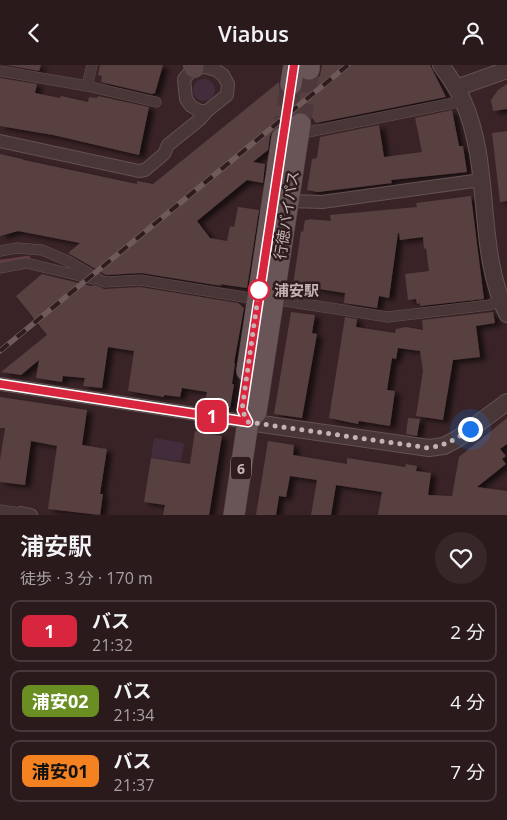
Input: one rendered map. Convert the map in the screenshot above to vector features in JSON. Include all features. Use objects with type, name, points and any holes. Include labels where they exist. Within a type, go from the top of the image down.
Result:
[{"type":"main road","name":"行徳バイパス","points":[[234,515],[248,422],[256,412],[289,201],[293,132]]},
{"type":"main road","name":"行徳バイパス","points":[[248,422],[242,410],[293,132]]},
{"type":"street","points":[[87,86],[92,65]]},
{"type":"street","points":[[285,301],[388,317],[489,305],[505,305],[492,268],[476,143],[460,94],[441,65]]},
{"type":"street","points":[[0,141],[139,171],[146,170],[164,154],[168,145],[227,95],[228,85],[223,75],[216,70],[193,67],[184,79],[186,99],[191,106],[200,111],[208,111]]},
{"type":"street","points":[[293,132],[460,94],[506,68]]},
{"type":"street","points":[[0,71],[87,86],[156,101]]},
{"type":"street","points":[[289,201],[322,203],[481,180]]},
{"type":"street","points":[[0,251],[17,248],[42,250],[68,261],[104,282]]},
{"type":"street","points":[[0,268],[26,263],[104,282],[140,280],[250,298]]},
{"type":"street","points":[[0,384],[429,448],[444,446],[457,439],[507,401]]},
{"type":"street","points":[[0,510],[26,514]]},
{"type":"shaded area","points":[[204,79],[212,82],[215,90],[212,98],[204,101],[196,98],[193,90],[196,82]]},
{"type":"shaded area","points":[[154,438],[184,443],[181,462],[151,458]]},
{"type":"building","points":[[6,65],[41,65],[39,71]]},
{"type":"building","points":[[100,65],[163,65],[155,93],[152,94],[101,82],[102,76],[98,75]]},
{"type":"building","points":[[322,65],[430,65],[446,97],[316,123],[310,115],[296,112],[290,117],[287,127],[278,126],[273,130],[268,150],[253,162],[265,164],[263,183],[247,180],[197,221],[210,238],[227,241],[230,226],[234,227],[238,207],[259,210],[247,288],[219,284],[222,286],[141,273],[106,275],[68,253],[80,243],[18,231],[0,236],[0,154],[137,184],[137,181],[153,184],[279,82],[280,93],[282,92],[289,96],[296,95],[301,91],[304,80],[315,80],[320,76]]},
{"type":"building","points":[[0,78],[37,84],[35,93],[60,98],[61,96],[88,102],[89,97],[97,98],[98,96],[149,107],[139,155],[53,135],[0,126]]},
{"type":"building","points":[[507,84],[507,109],[493,111],[491,100],[498,90]]},
{"type":"building","points":[[452,110],[459,146],[463,146],[467,172],[391,180],[392,183],[318,192],[307,190],[312,159],[317,158],[320,137],[379,125],[384,157],[422,152],[415,118]]},
{"type":"building","points":[[507,131],[507,201],[500,202],[492,133]]},
{"type":"building","points":[[471,196],[484,299],[420,306],[420,303],[417,304],[416,299],[408,300],[405,274],[429,271],[426,248],[424,249],[423,237],[400,240],[399,233],[389,298],[379,296],[377,308],[344,303],[345,293],[293,285],[301,231],[303,232],[305,220],[331,221],[330,215],[417,207],[416,203]]},
{"type":"building","points":[[42,274],[91,286],[96,285],[104,289],[140,287],[238,303],[244,308],[234,363],[232,384],[234,384],[230,408],[205,404],[207,392],[182,388],[180,397],[164,395],[164,397],[128,391],[134,351],[108,347],[102,388],[83,386],[85,378],[63,376],[62,382],[36,378],[39,360],[21,375],[1,372],[47,335],[16,296]]},
{"type":"building","points":[[291,312],[315,315],[312,333],[317,334],[302,418],[274,414]]},
{"type":"building","points":[[493,312],[495,323],[476,326],[480,357],[453,360],[443,420],[416,416],[423,371],[420,351],[398,348],[396,359],[392,358],[387,390],[395,391],[390,426],[359,421],[358,424],[329,418],[345,317],[357,319],[356,327],[395,333],[396,329],[406,327],[423,330],[422,320]]},
{"type":"building","points":[[0,397],[87,410],[82,445],[107,449],[100,494],[103,494],[100,515],[48,509],[57,446],[31,441],[25,485],[0,482],[0,460],[5,428],[0,428]]},
{"type":"building","points":[[408,418],[420,419],[417,436],[406,434]]},
{"type":"building","points":[[507,418],[507,444],[500,449],[506,456],[502,459],[506,464],[477,487],[507,491],[507,515],[378,515],[382,492],[336,485],[331,515],[311,515],[317,480],[290,476],[286,497],[279,496],[276,515],[256,515],[268,441],[294,445],[293,455],[347,464],[347,458],[405,467],[406,464],[417,466],[416,471],[431,473],[428,495],[452,496],[459,457]]},
{"type":"building","points":[[195,431],[222,436],[209,515],[163,515],[165,505],[144,502],[151,458],[190,464]]},
{"type":"waterway","points":[[0,262],[28,258]]},
{"type":"tunnel","points":[[300,124],[309,69]]},
{"type":"tunnel","points":[[282,138],[291,84]]},
{"type":"railway","points":[[0,351],[348,65]]},
{"type":"bus line","name":"1","points":[[0,384],[248,422],[242,410],[294,65]]},
{"type":"place","name":"浦安駅","points":[[259,290]]},
{"type":"route","points":[[259,290],[242,410],[248,422],[429,448],[444,446],[470,429]]}]
